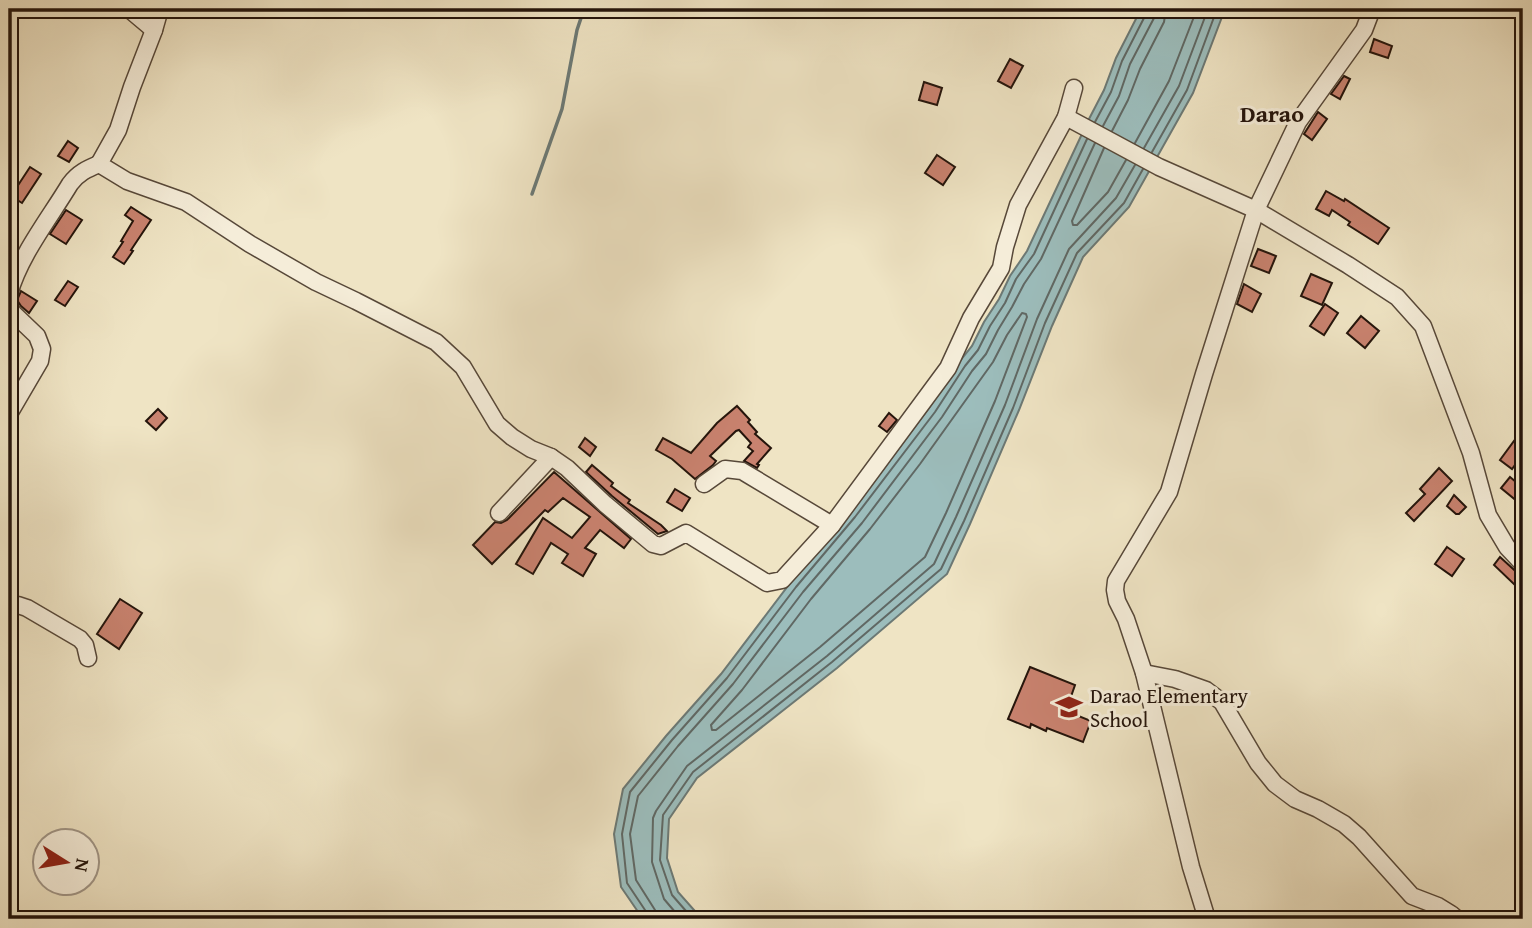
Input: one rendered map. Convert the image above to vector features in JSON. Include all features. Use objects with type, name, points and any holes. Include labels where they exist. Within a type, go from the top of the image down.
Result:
[{"type":"street","points":[[129,9],[154,30]]},
{"type":"street","points":[[9,294],[14,277],[25,257],[76,176],[99,164],[118,130],[159,9]]},
{"type":"street","points":[[1207,919],[1191,867],[1144,673],[1126,619],[1117,601],[1116,581],[1169,492],[1256,210],[1298,122],[1364,30],[1372,9]]},
{"type":"street","points":[[99,164],[127,181],[186,202],[250,244],[316,282],[436,342],[463,367],[497,424],[531,449],[551,457],[567,468],[653,544],[661,546],[686,533],[767,583],[782,580],[832,525],[948,368],[971,318],[1001,268],[1018,205],[1066,117],[1073,88]]},
{"type":"street","points":[[1066,117],[1159,167],[1256,210],[1397,297],[1423,326],[1471,453],[1488,515],[1507,547],[1523,564]]},
{"type":"street","points":[[9,306],[37,336],[41,349],[40,361],[9,414]]},
{"type":"street","points":[[499,513],[551,457]]},
{"type":"street","points":[[704,484],[726,469],[742,471],[832,525]]},
{"type":"street","points":[[9,608],[18,605],[27,608],[80,639],[85,645],[88,658]]},
{"type":"street","points":[[1144,673],[1206,690],[1222,702],[1258,764],[1275,784],[1295,799],[1344,824],[1412,896],[1438,906],[1457,919]]},
{"type":"water","points":[[1141,9],[1225,9],[1193,93],[1129,207],[1083,257],[947,574],[837,668],[697,778],[669,819],[667,858],[678,892],[702,919],[643,919],[621,887],[614,834],[623,789],[721,674],[791,582],[850,513],[972,346],[1010,276],[1027,251]]},
{"type":"building","points":[[1374,39],[1392,46],[1388,58],[1370,52]]},
{"type":"building","points":[[1010,59],[1023,66],[1011,88],[998,81]]},
{"type":"building","points":[[1344,76],[1350,79],[1340,99],[1331,94]]},
{"type":"building","points":[[924,82],[942,88],[937,105],[919,100]]},
{"type":"building","points":[[1318,112],[1327,119],[1312,140],[1304,134]]},
{"type":"building","points":[[68,141],[78,148],[69,162],[58,156]]},
{"type":"building","points":[[937,155],[955,167],[943,185],[925,173]]},
{"type":"building","points":[[30,167],[41,174],[22,203],[11,196]]},
{"type":"building","points":[[1326,191],[1344,201],[1345,199],[1389,228],[1378,244],[1348,225],[1350,222],[1332,210],[1329,216],[1316,209]]},
{"type":"building","points":[[131,207],[151,220],[124,264],[113,257],[133,221],[125,215]]},
{"type":"building","points":[[66,210],[82,220],[66,244],[50,234]]},
{"type":"building","points":[[1258,249],[1276,256],[1269,273],[1251,266]]},
{"type":"building","points":[[1311,274],[1332,283],[1322,305],[1301,296]]},
{"type":"building","points":[[68,281],[78,287],[65,306],[55,300]]},
{"type":"building","points":[[1244,284],[1261,294],[1252,312],[1237,304]]},
{"type":"building","points":[[21,291],[37,301],[29,313],[17,300]]},
{"type":"building","points":[[1325,304],[1338,313],[1324,335],[1310,326]]},
{"type":"building","points":[[1361,316],[1379,331],[1365,348],[1347,333]]},
{"type":"building","points":[[737,406],[750,420],[748,422],[757,432],[755,434],[771,448],[757,464],[757,468],[744,461],[753,451],[748,447],[751,443],[739,430],[710,456],[716,461],[695,479],[672,459],[656,450],[663,438],[691,453],[717,423]]},
{"type":"building","points":[[158,409],[167,418],[156,430],[146,421]]},
{"type":"building","points":[[889,413],[897,420],[887,432],[879,426]]},
{"type":"building","points":[[585,438],[596,447],[590,456],[579,447]]},
{"type":"building","points":[[1514,441],[1523,448],[1523,454],[1512,469],[1500,460]]},
{"type":"building","points":[[592,465],[613,483],[611,486],[630,500],[628,503],[667,531],[658,534],[612,496],[586,472]]},
{"type":"building","points":[[1439,468],[1452,481],[1414,521],[1406,513],[1425,494],[1420,489]]},
{"type":"building","points":[[554,472],[631,539],[624,548],[600,530],[585,548],[596,554],[583,576],[562,563],[568,554],[551,543],[533,574],[516,564],[543,518],[572,538],[590,517],[563,498],[548,512],[545,510],[492,564],[473,545],[495,522],[507,520]]},
{"type":"building","points":[[1510,477],[1523,488],[1523,495],[1518,502],[1501,488]]},
{"type":"building","points":[[675,489],[690,498],[682,511],[667,502]]},
{"type":"building","points":[[1454,495],[1466,507],[1459,514],[1447,506]]},
{"type":"building","points":[[1447,547],[1464,559],[1452,576],[1435,564]]},
{"type":"building","points":[[1500,557],[1523,578],[1517,587],[1494,565]]},
{"type":"building","points":[[120,599],[142,613],[119,649],[97,634]]},
{"type":"building","points":[[1030,667],[1075,685],[1066,711],[1091,721],[1083,742],[1047,728],[1046,731],[1031,724],[1030,728],[1008,719]]},
{"type":"waterway","points":[[532,194],[562,109],[577,30],[584,9]]},
{"type":"place","name":"Darao Elementary School","points":[[1069,707]]},
{"type":"district","name":"Darao","points":[[1272,113]]}]
